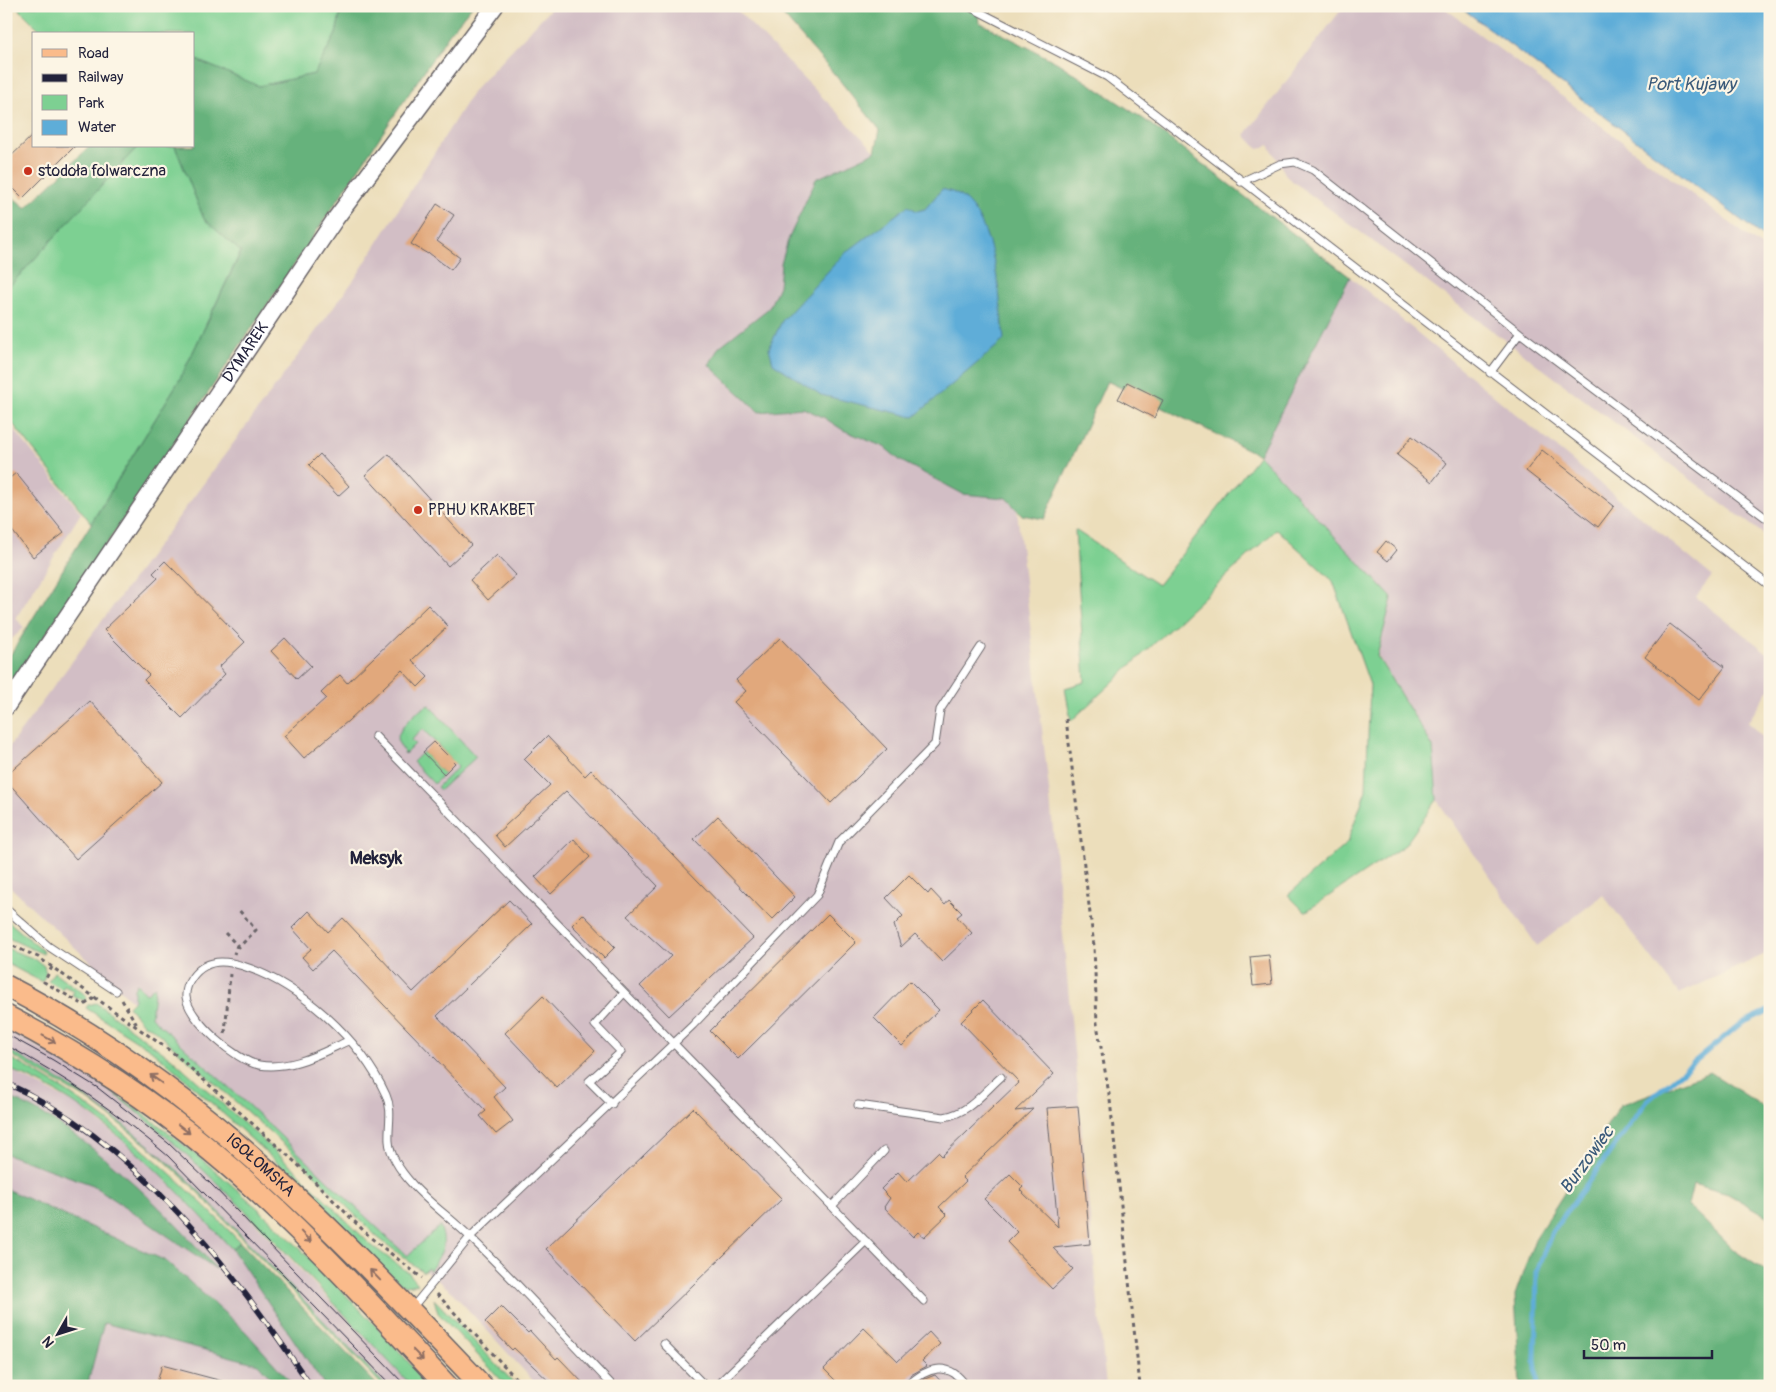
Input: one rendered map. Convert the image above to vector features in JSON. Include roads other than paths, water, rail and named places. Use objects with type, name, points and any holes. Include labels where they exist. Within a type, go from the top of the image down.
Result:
[{"type":"main road","name":"IGOŁOMSKA","points":[[6,986],[97,1038],[196,1108],[272,1173],[410,1310],[482,1386]]},
{"type":"main road","name":"IGOŁOMSKA","points":[[6,1016],[55,1042],[103,1072],[158,1109],[210,1150],[295,1227],[447,1386]]},
{"type":"street","name":"DYMAREK","points":[[6,707],[336,218],[495,6]]},
{"type":"lane","points":[[968,6],[1107,77],[1241,182],[1770,586]]},
{"type":"lane","points":[[1241,182],[1280,164],[1295,162],[1313,170],[1520,333],[1770,521]]},
{"type":"lane","points":[[1490,373],[1520,333]]},
{"type":"lane","points":[[410,1310],[470,1237],[674,1043],[817,895],[839,842],[936,744],[940,710],[981,647]]},
{"type":"lane","points":[[375,736],[924,1301]]},
{"type":"lane","points":[[6,909],[48,946],[116,991]]},
{"type":"lane","points":[[348,1041],[306,1060],[281,1065],[257,1065],[224,1046],[193,1013],[186,997],[190,979],[206,965],[231,962],[256,970],[290,988],[321,1012],[348,1041],[371,1069],[387,1096],[391,1121],[389,1141],[397,1165],[414,1186],[470,1237],[613,1386]]},
{"type":"lane","points":[[612,1104],[589,1081],[621,1052],[595,1025],[624,993]]},
{"type":"lane","points":[[858,1105],[944,1117],[956,1115],[966,1110],[1001,1077]]},
{"type":"lane","points":[[832,1206],[884,1151]]},
{"type":"lane","points":[[716,1386],[866,1241]]},
{"type":"lane","points":[[664,1344],[704,1386]]},
{"type":"lane","points":[[908,1386],[918,1375],[939,1369],[961,1377],[966,1386]]},
{"type":"water","name":"Port Kujawy","points":[[1459,6],[1770,6],[1770,242]]},
{"type":"water","points":[[942,189],[960,196],[972,207],[989,242],[998,283],[1004,340],[914,417],[821,395],[773,363],[769,348],[782,321],[844,254],[908,206],[917,211],[925,209]]},
{"type":"waterway","name":"Burzowiec","points":[[1538,1386],[1535,1359],[1537,1271],[1552,1232],[1647,1101],[1740,1024],[1770,1010]]},
{"type":"tram line","points":[[6,1034],[98,1088],[168,1143],[211,1184],[406,1386]]},
{"type":"tram line","points":[[6,1045],[49,1069],[90,1096],[168,1156],[392,1386]]},
{"type":"railway","points":[[6,1083],[54,1108],[98,1139],[140,1174],[215,1255],[249,1298],[311,1386]]},
{"type":"place","name":"stodoła folwarczna","points":[[28,171]]},
{"type":"place","name":"PPHU KRAKBET","points":[[418,510]]},
{"type":"district","name":"Meksyk","points":[[376,858]]}]
